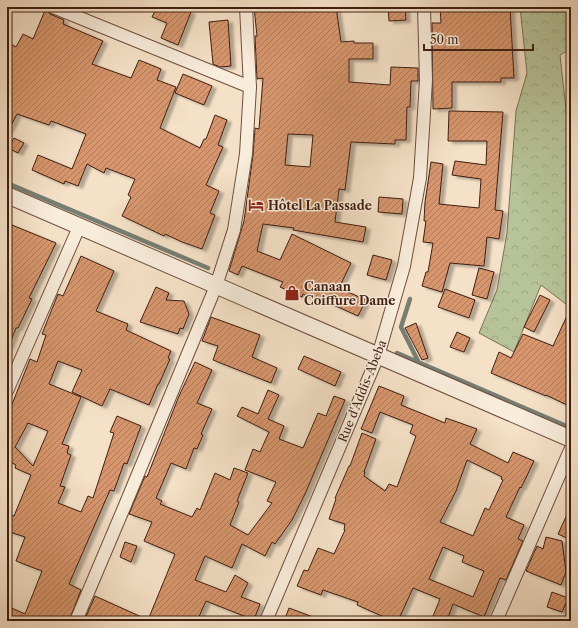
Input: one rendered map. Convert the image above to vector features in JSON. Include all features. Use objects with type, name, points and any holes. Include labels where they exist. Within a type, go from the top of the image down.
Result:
[{"type":"street","points":[[53,7],[250,87]]},
{"type":"street","points":[[76,621],[216,286],[234,230],[246,154],[250,87],[246,7]]},
{"type":"street","name":"Rue d'Addis-Abeba","points":[[266,621],[378,356],[404,266],[420,178],[426,80],[424,7]]},
{"type":"street","points":[[7,195],[571,439]]},
{"type":"street","points":[[7,391],[78,227]]},
{"type":"street","points":[[496,621],[571,448]]},
{"type":"green space","points":[[520,7],[571,7],[571,49],[560,55],[571,156],[571,308],[541,285],[514,352],[479,333],[497,290],[507,233],[516,111],[527,73]]},
{"type":"building","points":[[157,7],[177,7],[191,12],[178,45],[161,38],[167,23],[152,17]]},
{"type":"building","points":[[254,7],[336,7],[341,42],[354,41],[354,43],[373,43],[373,59],[349,59],[349,82],[390,85],[391,67],[418,68],[418,81],[411,81],[410,107],[407,107],[406,140],[395,140],[395,144],[351,142],[345,190],[339,189],[335,222],[366,227],[363,242],[293,230],[294,228],[263,224],[257,251],[280,260],[292,234],[351,263],[339,288],[366,300],[358,316],[318,298],[317,300],[303,294],[302,297],[280,287],[283,282],[242,266],[238,275],[229,271],[244,221],[255,128],[259,129],[263,78],[257,79],[255,36],[257,36]],"holes":[[[288,134],[313,135],[310,167],[285,165]]]},
{"type":"building","points":[[388,7],[405,7],[406,20],[389,21]]},
{"type":"building","points":[[440,7],[510,7],[514,78],[501,78],[501,82],[452,82],[452,108],[433,109],[432,23],[441,23]]},
{"type":"building","points":[[46,8],[50,14],[64,20],[63,24],[103,41],[92,64],[131,78],[139,60],[161,69],[157,80],[176,87],[160,128],[200,148],[204,139],[206,139],[215,115],[227,120],[218,145],[223,147],[206,185],[219,191],[210,213],[215,215],[202,249],[165,234],[164,236],[122,216],[131,197],[128,195],[135,179],[106,168],[104,173],[87,164],[78,186],[65,181],[64,184],[32,170],[38,155],[72,169],[86,134],[51,121],[49,125],[17,114],[7,133],[7,42],[16,47],[23,34],[33,39]]},
{"type":"building","points":[[228,20],[231,66],[220,67],[213,64],[209,22]]},
{"type":"building","points":[[183,74],[212,86],[204,105],[175,93]]},
{"type":"building","points":[[449,111],[503,112],[495,210],[503,211],[499,239],[487,237],[484,266],[450,263],[442,292],[422,286],[426,272],[428,272],[433,243],[423,242],[426,221],[424,221],[425,202],[431,162],[443,164],[439,204],[479,208],[481,179],[452,175],[455,161],[486,165],[487,141],[448,141]]},
{"type":"building","points":[[14,138],[24,143],[18,153],[8,148]]},
{"type":"building","points":[[379,197],[403,199],[402,214],[378,212]]},
{"type":"building","points":[[7,223],[56,243],[29,298],[32,299],[18,328],[16,328],[8,348],[7,251],[12,241],[7,239]]},
{"type":"building","points":[[373,255],[392,260],[386,280],[367,275]]},
{"type":"building","points":[[81,256],[114,271],[96,311],[128,324],[126,330],[171,351],[168,358],[170,359],[149,405],[110,389],[102,406],[72,392],[82,370],[58,361],[49,384],[81,397],[62,444],[69,446],[67,453],[71,455],[60,486],[65,487],[58,503],[81,512],[88,496],[93,498],[114,433],[110,432],[117,416],[141,426],[127,464],[124,463],[114,491],[110,490],[69,584],[81,590],[69,621],[7,621],[7,606],[25,614],[42,571],[16,561],[25,537],[7,531],[7,514],[14,516],[31,475],[15,468],[16,465],[7,460],[7,417],[30,359],[37,362],[46,335],[42,334],[58,294],[63,296]],"holes":[[[28,423],[48,431],[33,466],[15,447]]]},
{"type":"building","points":[[479,268],[494,272],[487,299],[472,295]]},
{"type":"building","points":[[156,287],[169,293],[166,300],[184,301],[189,314],[183,329],[180,328],[178,334],[140,322]]},
{"type":"building","points":[[445,289],[475,300],[469,318],[438,307]]},
{"type":"building","points":[[540,295],[550,300],[534,332],[524,327]]},
{"type":"building","points":[[571,307],[571,407],[546,395],[491,373],[499,352],[511,358],[523,334],[553,346]]},
{"type":"building","points":[[211,317],[260,335],[252,357],[277,368],[271,383],[213,360],[218,346],[202,341]]},
{"type":"building","points":[[416,323],[428,358],[422,360],[405,328]]},
{"type":"building","points":[[457,332],[470,338],[464,352],[450,347]]},
{"type":"building","points":[[304,356],[341,372],[335,386],[298,369]]},
{"type":"building","points":[[195,362],[212,370],[197,403],[212,409],[201,434],[203,435],[197,449],[194,448],[186,469],[171,463],[156,498],[162,501],[160,504],[192,517],[197,508],[200,510],[215,473],[230,480],[234,468],[248,473],[237,501],[239,502],[230,525],[248,535],[272,503],[267,501],[276,482],[245,470],[253,449],[260,452],[269,432],[237,416],[242,407],[258,414],[268,390],[279,395],[268,419],[284,426],[279,439],[303,448],[318,413],[326,416],[334,396],[345,400],[305,494],[292,520],[275,544],[272,542],[265,556],[242,544],[232,568],[205,556],[195,580],[226,592],[235,575],[248,583],[241,597],[260,604],[254,620],[206,601],[197,621],[84,621],[95,596],[148,620],[175,554],[144,541],[152,522],[129,514],[145,476],[147,477],[179,396]]},
{"type":"building","points":[[379,386],[404,396],[401,405],[445,423],[446,418],[477,429],[470,444],[508,463],[513,452],[534,461],[506,517],[524,525],[518,539],[523,541],[506,580],[500,578],[484,617],[453,604],[447,621],[431,621],[440,599],[413,588],[398,621],[382,621],[384,617],[357,605],[358,602],[323,590],[321,595],[297,586],[304,570],[308,571],[318,548],[334,554],[345,530],[345,524],[329,519],[336,499],[335,498],[350,466],[362,433],[376,439],[364,472],[364,476],[385,491],[389,484],[397,487],[416,436],[410,433],[413,425],[380,412],[372,433],[361,429]],"holes":[[[467,460],[502,477],[501,479],[503,480],[489,510],[485,508],[473,536],[440,522],[456,491]],[[443,547],[464,556],[462,562],[484,571],[473,597],[429,579]]]},
{"type":"building","points":[[571,506],[571,540],[558,534]]},
{"type":"building","points":[[546,537],[562,541],[566,572],[561,585],[526,571],[537,546],[543,549]]},
{"type":"building","points":[[125,542],[137,546],[131,562],[120,557]]},
{"type":"building","points":[[552,592],[568,598],[562,612],[547,607]]},
{"type":"building","points":[[289,608],[321,620],[321,621],[284,621]]},
{"type":"waterway","points":[[7,183],[208,268]]},
{"type":"waterway","points":[[410,299],[401,327],[418,361]]},
{"type":"waterway","points":[[397,353],[571,428]]},
{"type":"place","name":"Hôtel La Passade","points":[[256,205]]},
{"type":"place","name":"Canaan Coiffure Dame","points":[[292,293]]}]
